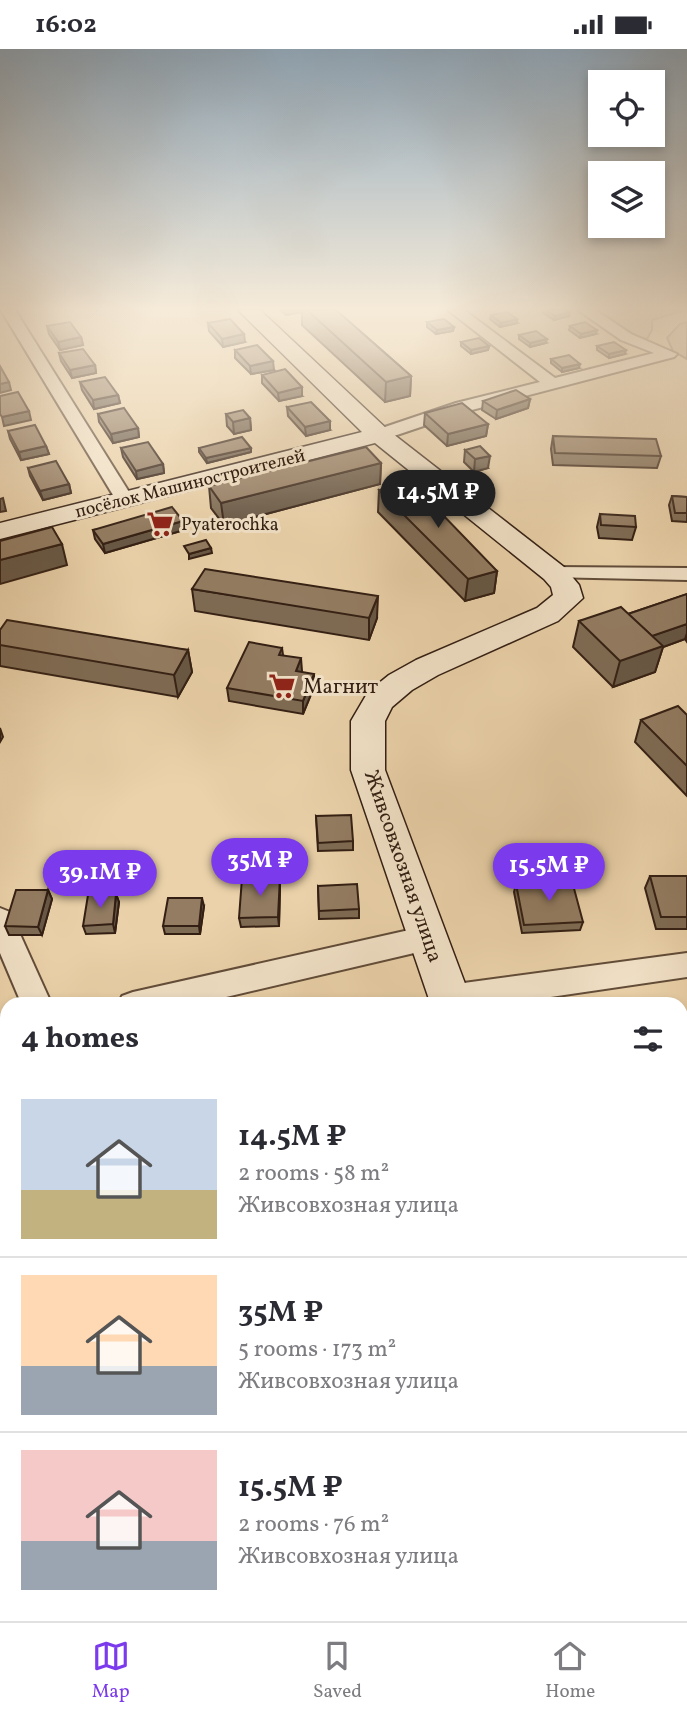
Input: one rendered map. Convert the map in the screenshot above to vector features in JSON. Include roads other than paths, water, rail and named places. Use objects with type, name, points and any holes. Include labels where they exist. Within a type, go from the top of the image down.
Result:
[{"type":"street","points":[[53,383],[125,499]]},
{"type":"street","points":[[325,383],[379,435],[554,573],[687,574]]},
{"type":"street","points":[[379,435],[462,407],[545,383]]},
{"type":"street","name":"посёлок Машиностроителей","points":[[0,531],[379,435]]},
{"type":"street","name":"Живсовхозная улица","points":[[450,997],[368,769],[368,720],[385,695],[402,681],[516,632],[556,610],[568,598],[565,585],[554,573]]},
{"type":"street","points":[[0,920],[34,997]]},
{"type":"street","points":[[167,997],[428,938]]},
{"type":"street","name":"Живсовхозная улица","points":[[477,997],[687,965]]},
{"type":"place","name":"Pyaterochka","points":[[160,524]]},
{"type":"place","name":"Магнит","points":[[282,686]]}]
